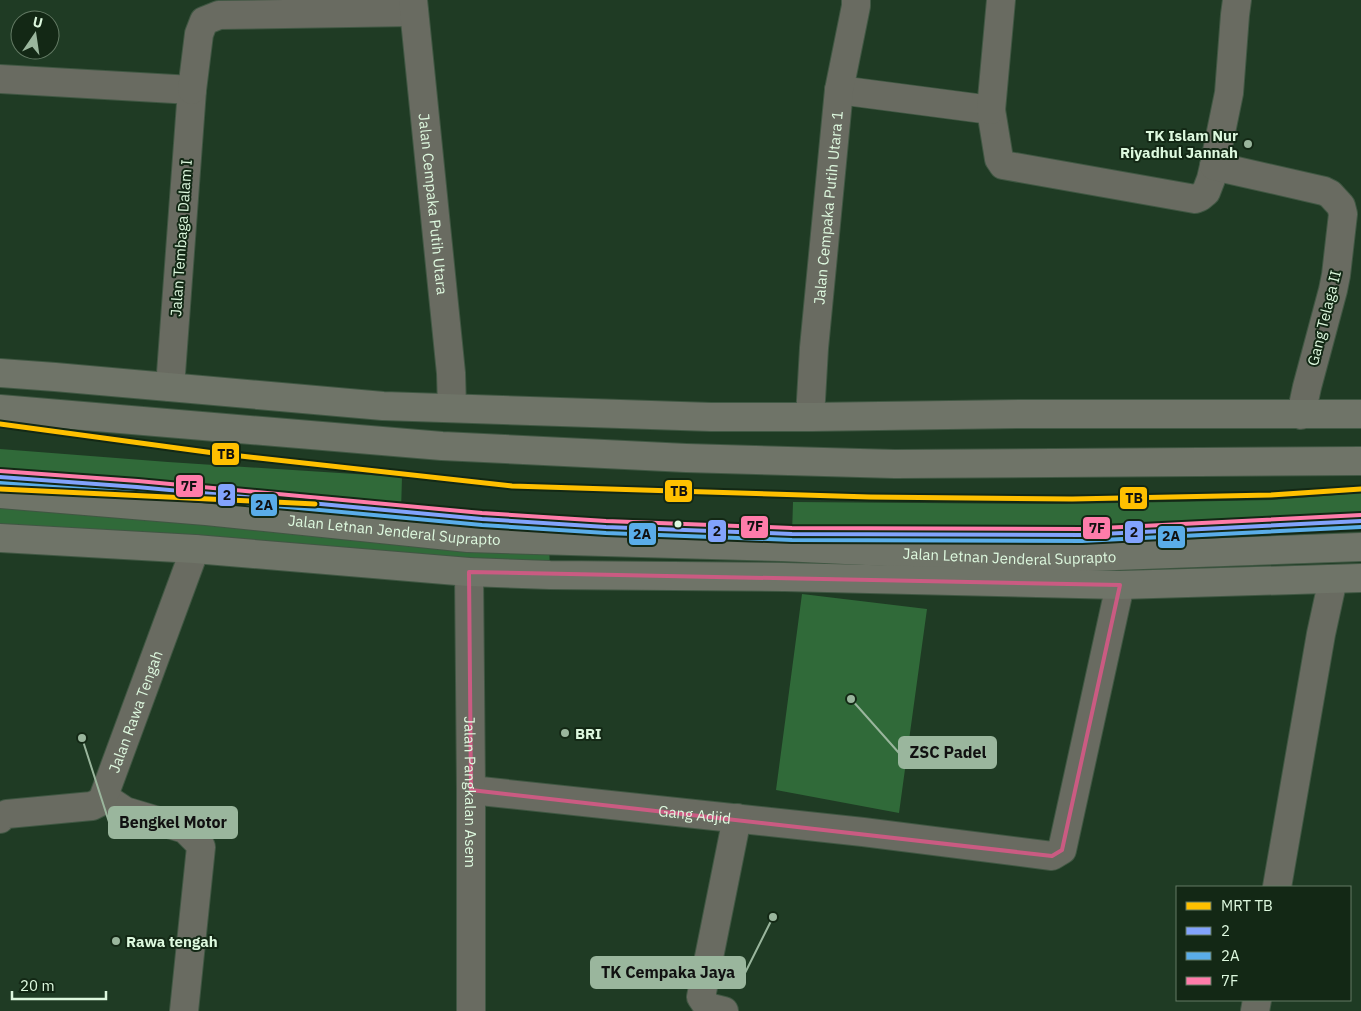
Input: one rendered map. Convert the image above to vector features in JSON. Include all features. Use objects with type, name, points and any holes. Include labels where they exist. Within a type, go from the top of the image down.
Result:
[{"type":"main road","points":[[0,373],[383,406],[711,417],[1019,414],[1361,414]]},
{"type":"main road","points":[[0,409],[442,446],[686,458],[895,464],[1361,461]]},
{"type":"main road","points":[[686,458],[711,417]]},
{"type":"main road","name":"Jalan Letnan Jenderal Suprapto","points":[[0,494],[206,511],[468,538],[782,547],[1034,559],[1361,547]]},
{"type":"main road","name":"Jalan Letnan Jenderal Suprapto","points":[[0,538],[195,549],[469,572],[550,575],[784,577],[1120,585],[1361,578]]},
{"type":"main road","points":[[782,547],[784,577]]},
{"type":"street","name":"Jalan Cempaka Putih Utara 1","points":[[810,417],[814,348],[839,90],[856,0]]},
{"type":"street","points":[[1001,0],[991,110],[999,159],[1003,165],[1195,199],[1206,192],[1214,166],[1229,93],[1237,0]]},
{"type":"street","name":"Jalan Tembaga Dalam I","points":[[170,387],[192,90],[199,34],[204,21],[219,15],[413,6]]},
{"type":"street","name":"Jalan Cempaka Putih Utara","points":[[413,6],[451,373],[452,408]]},
{"type":"street","points":[[0,79],[192,90]]},
{"type":"street","points":[[839,90],[991,110]]},
{"type":"street","name":"Gang Telaga II","points":[[1214,166],[1324,191],[1330,194],[1341,206],[1343,214],[1336,275],[1301,415]]},
{"type":"street","name":"Jalan Rawa Tengah","points":[[104,797],[195,549]]},
{"type":"street","name":"Jalan Pangkalan Asem","points":[[469,572],[471,1011]]},
{"type":"street","points":[[1277,886],[1333,579]]},
{"type":"street","points":[[737,818],[1052,856],[1058,853],[1062,850],[1120,585]]},
{"type":"street","name":"Gang Adjid","points":[[471,790],[737,818],[701,997],[708,1007],[724,1011]]},
{"type":"street","points":[[0,819],[7,814],[92,806],[102,801],[104,797],[125,811],[185,829],[198,842],[201,847],[184,1011]]},
{"type":"highlighted area","points":[[469,572],[1120,585],[1062,850],[1052,856],[471,790]]},
{"type":"green space","points":[[0,449],[402,477],[401,512],[162,489],[0,477]]},
{"type":"green space","points":[[1361,493],[1361,519],[1082,535],[792,534],[793,502],[1066,504],[1272,500]]},
{"type":"green space","points":[[0,494],[549,540],[550,575],[0,538]]},
{"type":"green space","points":[[802,594],[927,609],[899,813],[776,790]]},
{"type":"metro line","name":"TB","points":[[0,424],[214,453],[512,486],[870,497],[1072,499],[1271,495],[1361,489]]},
{"type":"metro line","name":"TB","points":[[0,489],[315,504]]},
{"type":"transit line","name":"7F","points":[[0,471],[138,481],[482,513],[606,521],[792,528],[1082,529],[1361,515]]},
{"type":"transit line","name":"2","points":[[0,477],[137,487],[482,519],[606,527],[792,534],[1082,535],[1361,521]]},
{"type":"transit line","name":"2A","points":[[0,483],[136,493],[482,525],[606,533],[792,540],[1082,541],[1361,527]]},
{"type":"place","name":"TK Islam Nur Riyadhul Jannah","points":[[1248,144]]},
{"type":"place","name":"ZSC Padel","points":[[851,699]]},
{"type":"place","name":"BRI","points":[[565,733]]},
{"type":"place","name":"Bengkel Motor","points":[[82,738]]},
{"type":"place","name":"TK Cempaka Jaya","points":[[773,917]]},
{"type":"place","name":"Rawa tengah","points":[[116,941]]}]
